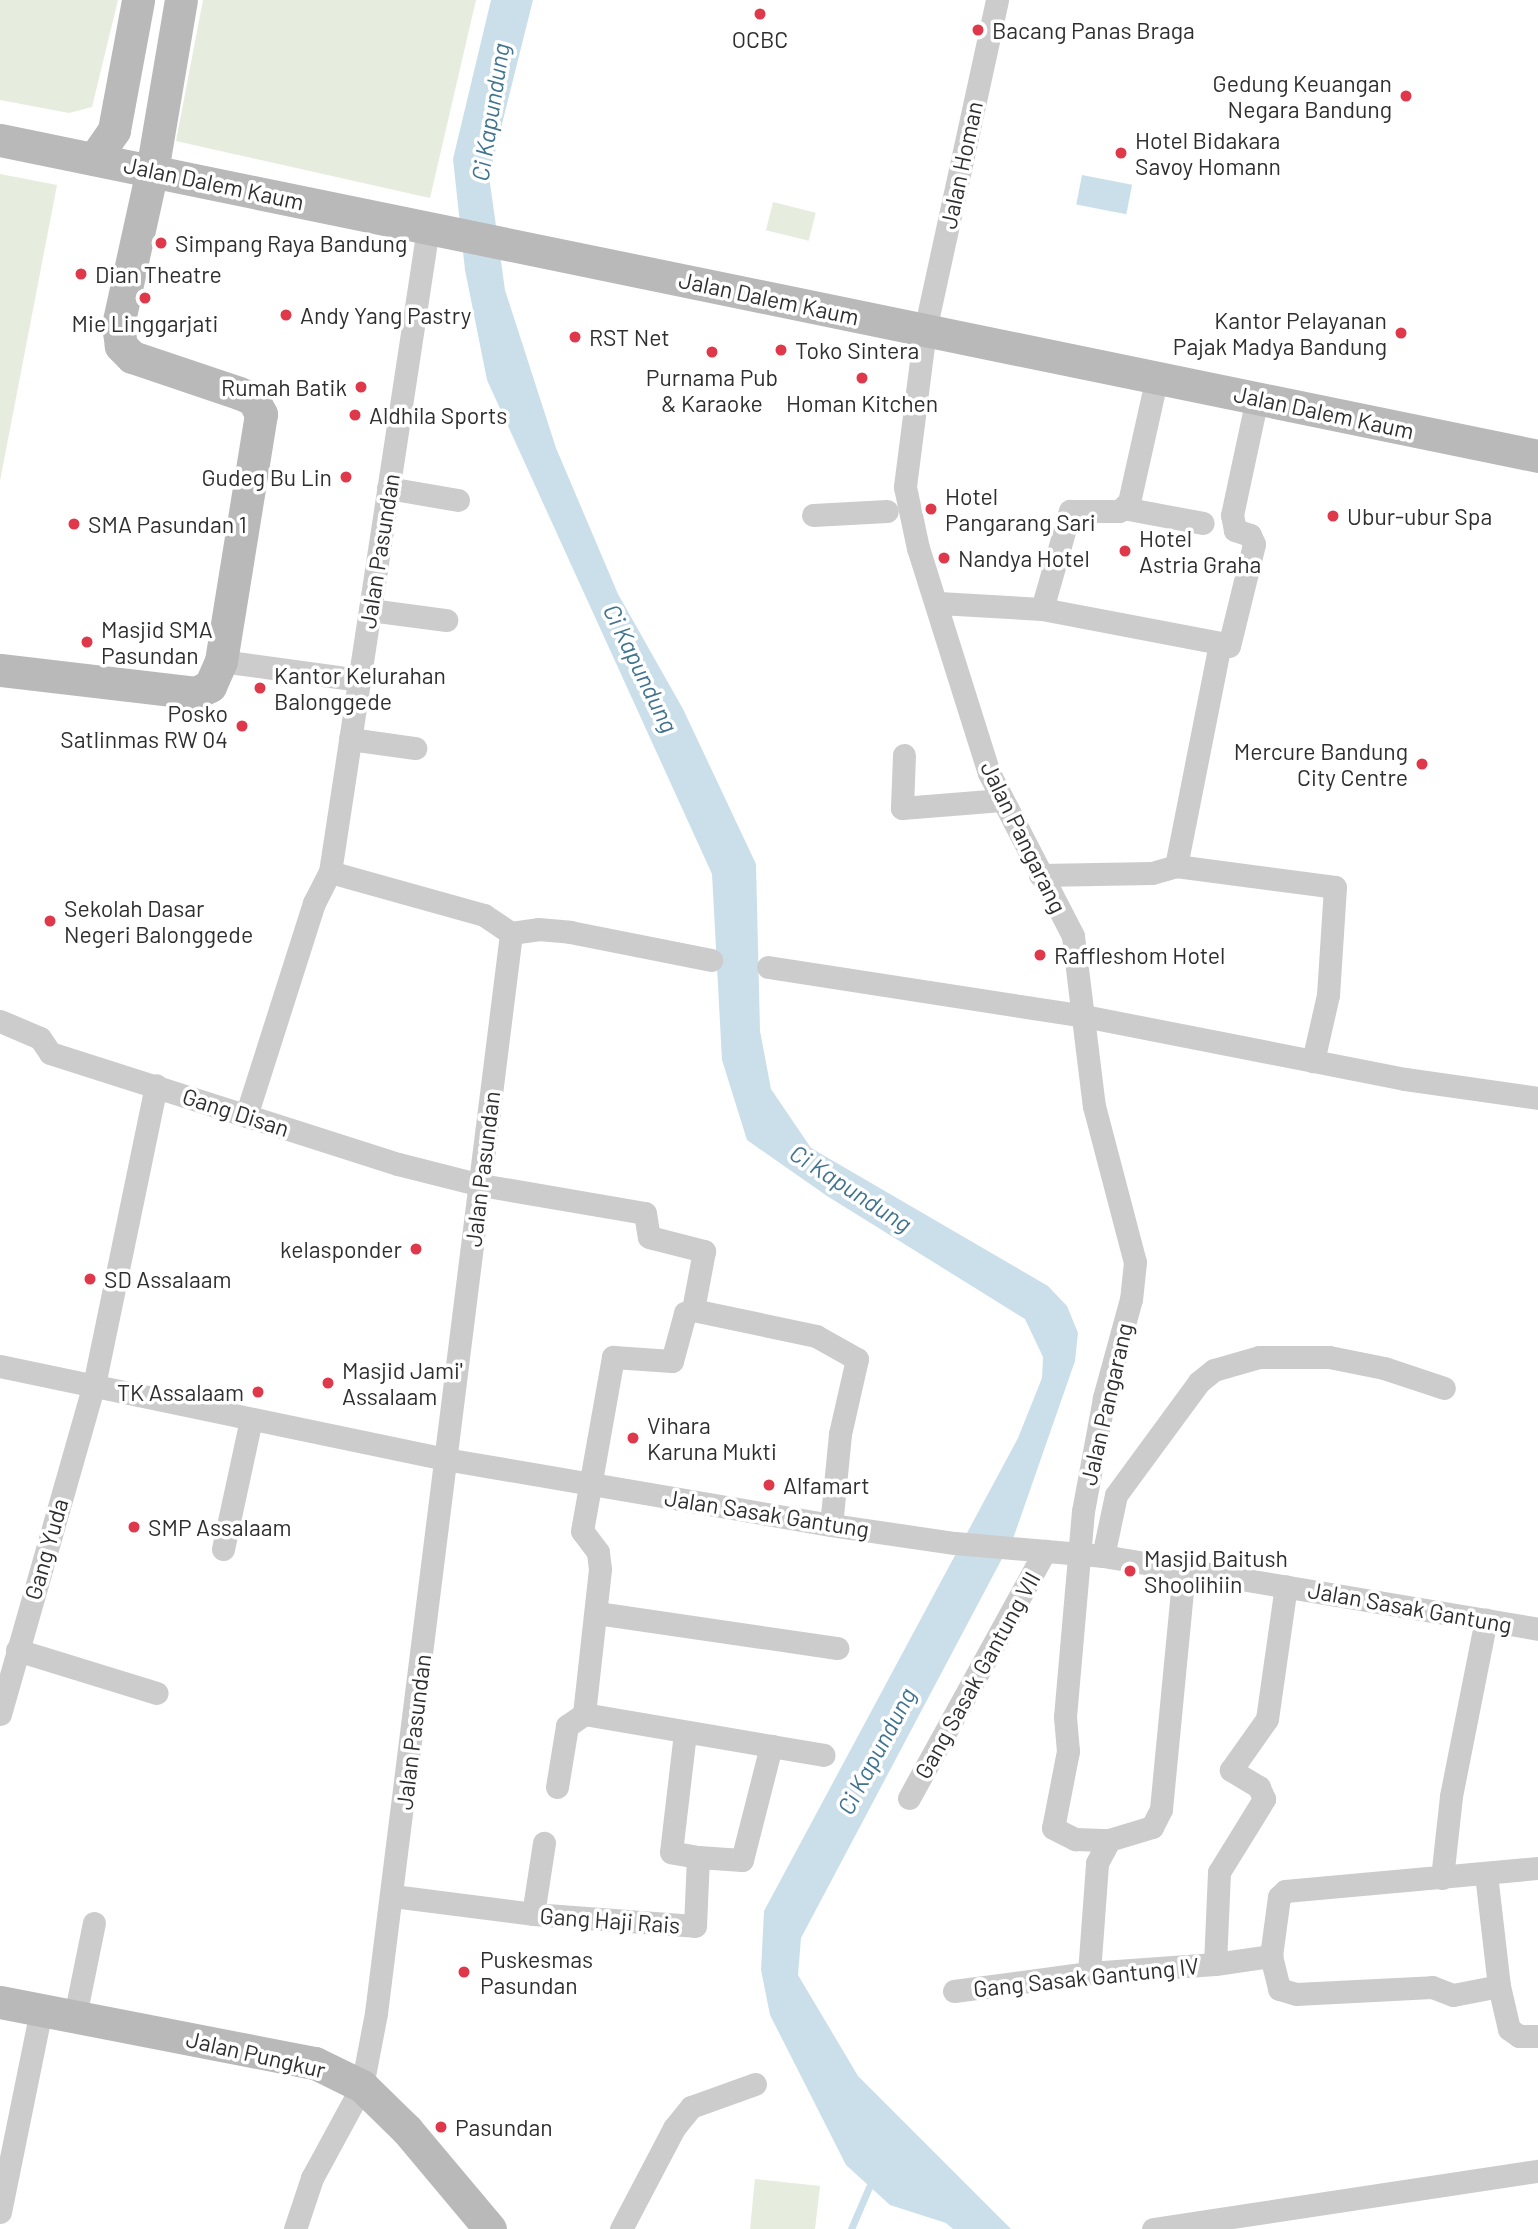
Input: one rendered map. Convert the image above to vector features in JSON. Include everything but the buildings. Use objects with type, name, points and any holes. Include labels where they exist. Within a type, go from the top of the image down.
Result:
[{"type":"main road","points":[[94,159],[114,130],[138,0]]},
{"type":"main road","points":[[0,670],[196,693],[210,686],[222,661],[261,414],[253,400],[132,357],[121,345],[118,325],[152,171],[181,0]]},
{"type":"main road","name":"Jalan Dalem Kaum","points":[[0,140],[1538,456]]},
{"type":"main road","name":"Jalan Pungkur","points":[[0,2002],[304,2061],[362,2086],[407,2130],[490,2229]]},
{"type":"street","name":"Jalan Homan","points":[[925,330],[997,0]]},
{"type":"street","name":"Jalan Pasundan","points":[[246,1116],[314,903],[330,872],[388,488],[440,230]]},
{"type":"street","name":"Jalan Pangarang","points":[[925,330],[905,487],[918,548],[939,603],[978,738],[1002,800],[1073,936],[1094,1106],[1135,1262],[1131,1299],[1093,1450],[1077,1553],[1065,1717],[1068,1751],[1053,1828],[1075,1839],[1109,1840]]},
{"type":"street","points":[[1123,508],[1129,502],[1157,377]]},
{"type":"street","points":[[939,603],[1042,608],[1229,646],[1254,544],[1250,535],[1236,530],[1232,515],[1257,398]]},
{"type":"street","points":[[388,488],[458,500]]},
{"type":"street","points":[[1042,608],[1070,512],[1123,508],[1203,523]]},
{"type":"street","points":[[813,515],[887,510]]},
{"type":"street","points":[[370,610],[446,620]]},
{"type":"street","points":[[1176,866],[1220,643]]},
{"type":"street","points":[[222,661],[360,680]]},
{"type":"street","points":[[351,739],[415,748]]},
{"type":"street","points":[[904,755],[902,808],[1002,800]]},
{"type":"street","points":[[1040,875],[1152,873],[1176,866],[1335,887],[1328,995],[1313,1061]]},
{"type":"street","points":[[330,872],[484,915],[511,933],[538,929],[570,932],[711,960]]},
{"type":"street","name":"Jalan Pasundan","points":[[295,2229],[312,2178],[362,2086],[393,1896],[511,933]]},
{"type":"street","points":[[768,967],[1084,1016],[1313,1061],[1538,1098]]},
{"type":"street","name":"Gang Disan","points":[[0,1021],[40,1038],[50,1053],[398,1164],[481,1185],[645,1213],[649,1237],[704,1251],[693,1310]]},
{"type":"street","name":"Gang Yuda","points":[[0,1714],[94,1385],[156,1086]]},
{"type":"street","points":[[584,1714],[597,1613],[598,1552],[582,1531],[613,1357],[672,1360],[685,1313],[693,1310],[816,1336],[856,1357],[840,1434],[831,1525]]},
{"type":"street","points":[[1103,1556],[1116,1495],[1199,1382],[1214,1370],[1259,1357],[1329,1357],[1384,1368],[1444,1388]]},
{"type":"street","name":"Jalan Sasak Gantung","points":[[0,1366],[445,1459],[831,1525],[955,1543],[1103,1556],[1538,1629]]},
{"type":"street","points":[[223,1549],[251,1419]]},
{"type":"street","name":"Gang Sasak Gantung VII","points":[[909,1798],[1034,1550]]},
{"type":"street","points":[[1089,1973],[1097,1863],[1109,1840],[1152,1827],[1161,1809],[1184,1569]]},
{"type":"street","name":"Gang Sasak Gantung IV","points":[[954,1991],[1089,1973],[1215,1964],[1219,1872],[1264,1799],[1259,1787],[1231,1770],[1267,1720],[1286,1586]]},
{"type":"street","points":[[597,1613],[836,1648]]},
{"type":"street","points":[[1442,1878],[1455,1769],[1486,1619]]},
{"type":"street","points":[[17,1650],[157,1693]]},
{"type":"street","points":[[557,1787],[567,1726],[584,1714],[824,1755]]},
{"type":"street","points":[[685,1733],[671,1852],[698,1857],[743,1860],[771,1746]]},
{"type":"street","points":[[533,1914],[544,1843]]},
{"type":"street","name":"Gang Haji Rais","points":[[393,1896],[533,1914],[695,1926],[698,1857]]},
{"type":"street","points":[[1499,1986],[1453,1995],[1432,1987],[1296,1994],[1279,1989],[1271,1956],[1279,1897],[1285,1891],[1538,1868]]},
{"type":"street","points":[[1486,1874],[1499,1986],[1509,2029],[1519,2036],[1538,2036]]},
{"type":"street","points":[[75,2016],[94,1923]]},
{"type":"street","points":[[1215,1964],[1271,1956]]},
{"type":"street","points":[[0,2212],[41,2010]]},
{"type":"street","points":[[621,2229],[674,2129],[691,2107],[755,2084]]},
{"type":"street","points":[[1165,2228],[1271,2220],[1538,2171]]},
{"type":"shaded area","points":[[0,0],[118,0],[92,107],[69,113],[0,100]]},
{"type":"shaded area","points":[[203,0],[476,0],[430,198],[176,141]]},
{"type":"shaded area","points":[[0,174],[57,185],[0,481]]},
{"type":"shaded area","points":[[773,202],[816,213],[809,241],[766,230]]},
{"type":"shaded area","points":[[755,2179],[820,2186],[815,2229],[750,2229]]},
{"type":"water","name":"Ci Kapundung","points":[[491,0],[533,0],[489,176],[505,290],[556,448],[618,594],[683,709],[756,864],[760,1031],[771,1089],[811,1148],[1048,1286],[1067,1306],[1078,1333],[1075,1361],[1014,1536],[801,1938],[798,1975],[858,2076],[1011,2229],[953,2229],[946,2223],[890,2205],[846,2165],[770,2015],[761,1970],[764,1911],[1018,1438],[1042,1378],[1043,1357],[1025,1319],[827,1196],[747,1140],[722,1060],[712,874],[487,380],[465,270],[453,159]]},
{"type":"water","points":[[1082,175],[1132,185],[1126,214],[1076,204]]},
{"type":"waterway","points":[[851,2229],[872,2180]]},
{"type":"place","name":"OCBC","points":[[760,14]]},
{"type":"place","name":"Bacang Panas Braga","points":[[978,30]]},
{"type":"place","name":"Gedung Keuangan Negara Bandung","points":[[1406,96]]},
{"type":"place","name":"Hotel Bidakara Savoy Homann","points":[[1121,153]]},
{"type":"place","name":"Simpang Raya Bandung","points":[[161,243]]},
{"type":"place","name":"Dian Theatre","points":[[81,274]]},
{"type":"place","name":"Mie Linggarjati","points":[[145,298]]},
{"type":"place","name":"Andy Yang Pastry","points":[[286,315]]},
{"type":"place","name":"Kantor Pelayanan Pajak Madya Bandung","points":[[1401,333]]},
{"type":"place","name":"RST Net","points":[[575,337]]},
{"type":"place","name":"Toko Sintera","points":[[781,350]]},
{"type":"place","name":"Purnama Pub & Karaoke","points":[[712,352]]},
{"type":"place","name":"Homan Kitchen","points":[[862,378]]},
{"type":"place","name":"Rumah Batik","points":[[361,387]]},
{"type":"place","name":"Aldhila Sports","points":[[355,415]]},
{"type":"place","name":"Gudeg Bu Lin","points":[[346,477]]},
{"type":"place","name":"Hotel Pangarang Sari","points":[[931,509]]},
{"type":"place","name":"Ubur-ubur Spa","points":[[1333,516]]},
{"type":"place","name":"SMA Pasundan 1","points":[[74,524]]},
{"type":"place","name":"Hotel Astria Graha","points":[[1125,551]]},
{"type":"place","name":"Nandya Hotel","points":[[944,558]]},
{"type":"place","name":"Masjid SMA Pasundan","points":[[87,642]]},
{"type":"place","name":"Kantor Kelurahan Balonggede","points":[[260,688]]},
{"type":"place","name":"Posko Satlinmas RW 04","points":[[242,726]]},
{"type":"place","name":"Mercure Bandung City Centre","points":[[1422,764]]},
{"type":"place","name":"Sekolah Dasar Negeri Balonggede","points":[[50,921]]},
{"type":"place","name":"Raffleshom Hotel","points":[[1040,955]]},
{"type":"place","name":"kelasponder","points":[[416,1249]]},
{"type":"place","name":"SD Assalaam","points":[[90,1279]]},
{"type":"place","name":"Masjid Jami' Assalaam","points":[[328,1383]]},
{"type":"place","name":"TK Assalaam","points":[[258,1392]]},
{"type":"place","name":"Vihara Karuna Mukti","points":[[633,1438]]},
{"type":"place","name":"Alfamart","points":[[769,1485]]},
{"type":"place","name":"SMP Assalaam","points":[[134,1527]]},
{"type":"place","name":"Masjid Baitush Shoolihiin","points":[[1130,1571]]},
{"type":"place","name":"Puskesmas Pasundan","points":[[464,1972]]},
{"type":"place","name":"Pasundan","points":[[441,2127]]}]
